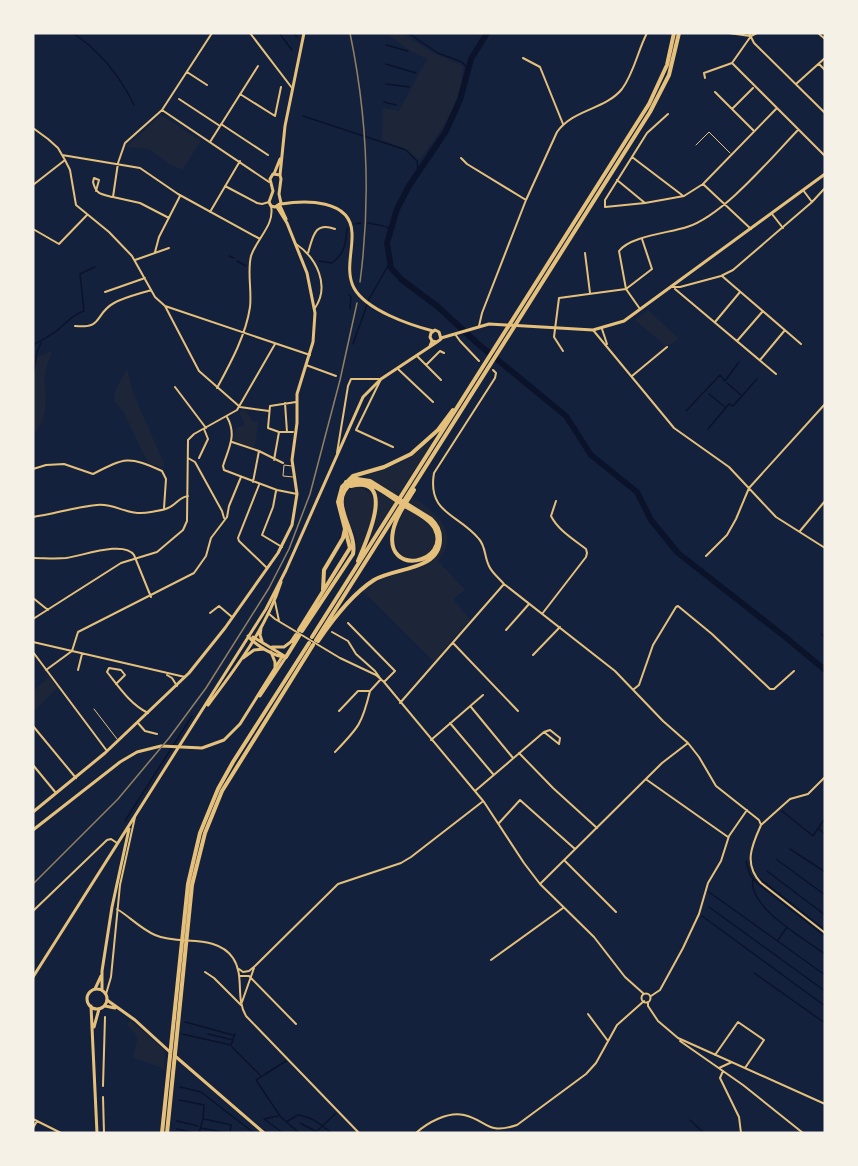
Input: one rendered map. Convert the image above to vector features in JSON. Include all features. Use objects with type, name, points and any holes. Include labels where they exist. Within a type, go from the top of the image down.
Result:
[{"type":"highway","points":[[413,509],[430,522],[437,537],[437,545],[431,554],[422,560],[415,561],[402,558],[393,546],[394,529],[398,517],[484,370],[649,104],[667,65],[674,33]]},
{"type":"highway","points":[[517,317],[659,97],[669,75],[679,33]]},
{"type":"highway","points":[[315,640],[346,605],[375,579],[428,561],[434,556],[440,544],[438,527],[431,519],[367,480],[354,479],[346,485],[340,489],[338,499],[350,548],[301,630],[353,554],[354,540],[341,504],[346,485],[353,476],[392,465],[416,451],[439,429],[484,370]]},
{"type":"highway","points":[[315,640],[352,575],[466,393]]},
{"type":"highway","points":[[315,640],[439,445]]},
{"type":"highway","points":[[346,485],[364,486],[373,493],[376,500],[372,525],[352,575]]},
{"type":"highway","points":[[322,594],[324,570],[343,538],[345,528]]},
{"type":"highway","points":[[284,656],[298,636],[292,641]]},
{"type":"highway","points":[[162,1133],[188,884],[200,832],[218,789],[233,762],[312,645],[222,791],[205,833],[192,885],[167,1133]]},
{"type":"main road","points":[[34,811],[107,751],[186,677],[232,618],[282,547],[293,522],[297,494],[292,466],[297,423],[297,390],[310,356],[315,333],[315,308],[312,288],[285,214],[279,206],[284,130],[304,33]]},
{"type":"main road","points":[[282,155],[270,182],[273,191],[270,204],[279,206],[293,202]]},
{"type":"main road","points":[[201,713],[239,661],[262,623],[363,397],[381,379],[441,338],[479,326],[496,323],[593,330],[624,321],[825,174]]},
{"type":"main road","points":[[273,175],[280,175]]},
{"type":"main road","points":[[280,198],[293,202],[331,206],[347,217],[352,232],[349,271],[351,282],[364,300],[408,323],[440,333],[453,334]]},
{"type":"main road","points":[[423,328],[434,342]]},
{"type":"main road","points":[[430,336],[434,331]]},
{"type":"main road","points":[[440,333],[441,338]]},
{"type":"main road","points":[[33,978],[248,636],[275,602],[285,573]]},
{"type":"main road","points":[[262,623],[260,636],[274,662],[274,670]]},
{"type":"main road","points":[[248,636],[284,656]]},
{"type":"main road","points":[[239,661],[254,650],[282,648],[292,641]]},
{"type":"main road","points":[[33,831],[120,762],[137,752],[161,746],[202,748],[216,744],[230,736],[252,707],[292,641]]},
{"type":"main road","points":[[252,707],[284,656]]},
{"type":"main road","points":[[105,1006],[107,1000],[102,990],[102,974],[130,825]]},
{"type":"main road","points":[[113,852],[123,855]]},
{"type":"main road","points":[[97,1133],[93,1031],[88,998],[102,974]]},
{"type":"main road","points":[[94,990],[102,990]]},
{"type":"main road","points":[[107,1000],[158,1040],[264,1133]]},
{"type":"main road","points":[[91,1006],[99,1009],[105,1006],[117,1009]]},
{"type":"main road","points":[[93,1031],[99,1009]]},
{"type":"street","points":[[113,197],[118,163],[125,143],[162,110],[212,33]]},
{"type":"street","points":[[250,33],[293,90]]},
{"type":"street","points":[[479,326],[526,200],[549,149],[563,125],[577,114],[606,101],[622,89],[647,33]]},
{"type":"street","points":[[729,33],[757,33]]},
{"type":"street","points":[[818,33],[825,39]]},
{"type":"street","points":[[705,78],[704,73],[732,63],[750,34]]},
{"type":"street","points":[[750,34],[754,42],[825,113]]},
{"type":"street","points":[[523,58],[540,67],[563,125]]},
{"type":"street","points":[[796,84],[825,58]]},
{"type":"street","points":[[732,63],[825,156]]},
{"type":"street","points":[[819,64],[825,70]]},
{"type":"street","points":[[210,142],[258,66]]},
{"type":"street","points":[[187,72],[207,85]]},
{"type":"street","points":[[240,94],[275,116],[281,87]]},
{"type":"street","points":[[732,109],[754,87]]},
{"type":"street","points":[[715,92],[754,131]]},
{"type":"street","points":[[179,99],[268,155]]},
{"type":"street","points":[[668,114],[647,133],[605,200],[605,207],[684,196],[703,184],[776,109]]},
{"type":"street","points":[[162,110],[270,182]]},
{"type":"street","points":[[33,128],[48,139],[65,160],[75,201],[79,208],[109,232],[135,260],[155,297],[165,306],[194,365],[217,388],[240,406],[270,411]]},
{"type":"street","points":[[641,310],[626,289],[619,251],[622,247],[642,239],[689,227],[709,217],[725,205],[798,130]]},
{"type":"street","points":[[62,155],[140,168],[180,196],[260,239]]},
{"type":"street","points":[[632,157],[684,196]]},
{"type":"street","points":[[461,158],[526,200]]},
{"type":"street","points":[[33,185],[65,160]]},
{"type":"street","points":[[210,212],[240,161]]},
{"type":"street","points":[[260,175],[273,175]]},
{"type":"street","points":[[617,180],[645,203]]},
{"type":"street","points":[[703,184],[751,229]]},
{"type":"street","points":[[217,388],[243,333],[250,307],[251,259],[272,217],[270,204],[256,203],[225,186]]},
{"type":"street","points":[[802,190],[812,202]]},
{"type":"street","points":[[672,287],[678,288],[722,276],[737,267],[825,190]]},
{"type":"street","points":[[96,191],[100,194],[140,203],[169,218]]},
{"type":"street","points":[[155,252],[159,237],[180,196]]},
{"type":"street","points":[[771,213],[783,228]]},
{"type":"street","points":[[33,229],[59,244],[87,215]]},
{"type":"street","points":[[308,253],[315,233],[320,228],[327,226],[335,229]]},
{"type":"street","points":[[563,351],[554,337],[559,298],[626,289],[652,269],[642,239]]},
{"type":"street","points":[[295,243],[308,253],[321,277],[322,290],[315,308]]},
{"type":"street","points":[[135,260],[170,248]]},
{"type":"street","points":[[585,253],[590,293]]},
{"type":"street","points":[[722,276],[801,344]]},
{"type":"street","points":[[105,292],[145,278]]},
{"type":"street","points":[[682,280],[689,284]]},
{"type":"street","points":[[672,287],[776,374]]},
{"type":"street","points":[[75,326],[90,327],[112,305],[151,290]]},
{"type":"street","points":[[715,322],[740,292]]},
{"type":"street","points":[[165,306],[310,356]]},
{"type":"street","points":[[737,341],[763,311]]},
{"type":"street","points":[[602,328],[608,346]]},
{"type":"street","points":[[593,330],[674,428],[729,467],[776,517],[825,548]]},
{"type":"street","points":[[760,360],[785,330]]},
{"type":"street","points":[[453,334],[479,361]]},
{"type":"street","points":[[33,619],[121,563],[157,552],[183,530],[188,521],[189,440],[194,434],[227,417],[240,406],[275,344]]},
{"type":"street","points":[[632,377],[667,347]]},
{"type":"street","points":[[426,365],[440,351],[444,353]]},
{"type":"street","points":[[417,356],[441,380]]},
{"type":"street","points":[[306,365],[336,376]]},
{"type":"street","points":[[398,369],[433,402]]},
{"type":"street","points":[[493,370],[495,378],[434,473],[432,487],[434,496],[442,509],[481,541],[490,569],[504,584],[615,671],[663,721],[688,743],[716,786],[759,820],[761,825]]},
{"type":"street","points":[[336,456],[351,379],[381,379],[356,430],[393,447]]},
{"type":"street","points":[[175,387],[205,429],[208,439],[199,458]]},
{"type":"street","points":[[293,432],[268,429],[268,422],[270,406],[296,402]]},
{"type":"street","points":[[285,404],[287,432]]},
{"type":"street","points":[[706,556],[727,535],[749,488],[825,404]]},
{"type":"street","points":[[227,417],[233,428],[223,468],[253,482],[297,494]]},
{"type":"street","points":[[274,460],[279,432]]},
{"type":"street","points":[[339,440],[341,446]]},
{"type":"street","points":[[231,441],[259,451],[283,464]]},
{"type":"street","points":[[253,482],[259,451]]},
{"type":"street","points":[[188,458],[195,462],[225,520]]},
{"type":"street","points":[[33,468],[64,464],[93,474],[113,464],[136,459],[162,471],[166,479],[164,508]]},
{"type":"street","points":[[46,670],[72,651],[78,632],[151,597],[194,573],[206,556],[211,538],[229,514],[229,506],[241,477]]},
{"type":"street","points":[[259,484],[238,538],[267,568]]},
{"type":"street","points":[[277,490],[262,535],[282,547]]},
{"type":"street","points":[[33,517],[98,505],[111,506],[124,512],[138,514],[168,508],[183,496],[188,495]]},
{"type":"street","points":[[542,614],[587,553],[586,549],[557,526],[553,520],[551,516],[556,501]]},
{"type":"street","points":[[800,532],[825,501]]},
{"type":"street","points":[[33,558],[63,558],[98,550],[126,549],[131,551],[135,558],[151,597]]},
{"type":"street","points":[[400,703],[504,584]]},
{"type":"street","points":[[33,598],[48,610]]},
{"type":"street","points":[[275,602],[276,617]]},
{"type":"street","points":[[506,630],[530,604]]},
{"type":"street","points":[[210,613],[219,606],[232,618]]},
{"type":"street","points":[[634,689],[639,685],[653,645],[678,606],[712,634],[770,689],[774,689],[794,671]]},
{"type":"street","points":[[268,611],[279,621],[322,648],[381,680]]},
{"type":"street","points":[[262,623],[276,617]]},
{"type":"street","points":[[335,752],[357,729],[370,691],[395,671],[348,623]]},
{"type":"street","points":[[533,655],[560,627]]},
{"type":"street","points":[[332,632],[348,641],[356,654],[376,672],[475,791],[540,884],[594,937],[625,977],[644,994],[648,993],[651,996]]},
{"type":"street","points":[[33,642],[186,677]]},
{"type":"street","points":[[453,643],[519,711]]},
{"type":"street","points":[[33,652],[107,751]]},
{"type":"street","points":[[78,670],[82,654]]},
{"type":"street","points":[[117,669],[119,663]]},
{"type":"street","points":[[116,684],[125,676],[122,671],[109,668],[107,670],[116,684],[136,706],[142,718]]},
{"type":"street","points":[[165,674],[172,678],[177,686]]},
{"type":"street","points":[[339,711],[358,691],[370,691]]},
{"type":"street","points":[[431,740],[483,695]]},
{"type":"street","points":[[136,706],[148,713]]},
{"type":"street","points":[[470,706],[513,758]]},
{"type":"street","points":[[138,723],[145,731],[157,734]]},
{"type":"street","points":[[450,723],[494,775]]},
{"type":"street","points":[[33,726],[76,778]]},
{"type":"street","points":[[475,791],[544,732],[553,732],[560,739],[559,743],[544,732]]},
{"type":"street","points":[[540,884],[668,758],[688,743]]},
{"type":"street","points":[[519,753],[597,828]]},
{"type":"street","points":[[33,765],[57,793]]},
{"type":"street","points":[[33,775],[38,771]]},
{"type":"street","points":[[825,777],[810,793],[790,799],[761,825],[751,850],[751,865],[761,883],[825,933]]},
{"type":"street","points":[[646,779],[728,837]]},
{"type":"street","points":[[498,823],[520,800],[575,849]]},
{"type":"street","points":[[239,969],[243,972],[249,971],[255,966],[338,884],[401,863],[484,802]]},
{"type":"street","points":[[747,810],[728,837],[722,858],[708,884],[699,914],[683,948],[660,990],[651,996],[648,1006],[658,1021],[678,1038],[803,1133]]},
{"type":"street","points":[[106,994],[111,977],[117,909],[135,816]]},
{"type":"street","points":[[33,911],[108,839],[118,844]]},
{"type":"street","points":[[564,861],[616,912]]},
{"type":"street","points":[[491,960],[563,908]]},
{"type":"street","points":[[117,909],[147,931],[169,939],[221,947],[233,957],[239,969],[241,1005],[246,1016],[359,1133]]},
{"type":"street","points":[[241,1005],[249,976],[255,966]]},
{"type":"street","points":[[205,972],[241,1005]]},
{"type":"street","points":[[239,976],[249,976],[296,1024]]},
{"type":"street","points":[[644,994],[644,1001]]},
{"type":"street","points":[[644,1001],[648,1002]]},
{"type":"street","points":[[416,1133],[425,1125],[454,1115],[466,1115],[491,1128],[505,1129],[517,1125],[586,1074],[596,1063],[620,1021],[644,1001]]},
{"type":"street","points":[[588,1014],[608,1041]]},
{"type":"street","points":[[103,1086],[105,1017]]},
{"type":"street","points":[[715,1055],[738,1022],[764,1040],[745,1068]]},
{"type":"street","points":[[678,1038],[825,1104]]},
{"type":"street","points":[[706,1059],[706,1054],[711,1053]]},
{"type":"street","points":[[725,1059],[724,1072],[720,1078],[739,1117],[741,1133]]},
{"type":"street","points":[[719,1068],[732,1062]]},
{"type":"street","points":[[103,1096],[105,1133]]},
{"type":"street","points":[[33,1128],[35,1120],[61,1132]]},
{"type":"lane","points":[[696,145],[709,132],[732,154]]},
{"type":"lane","points":[[292,466],[284,465],[283,476],[295,477]]},
{"type":"lane","points":[[94,709],[118,741]]},
{"type":"shaded area","points":[[387,33],[402,33],[431,52],[463,66],[459,92],[449,116],[419,160],[404,148],[382,140],[383,108],[399,111],[427,59],[407,49]]},
{"type":"shaded area","points":[[161,115],[201,141],[182,170],[149,149],[126,147]]},
{"type":"shaded area","points":[[648,310],[678,338],[674,343],[666,346],[635,320]]},
{"type":"shaded area","points":[[52,351],[45,374],[45,412],[43,420],[33,434],[33,362],[35,358]]},
{"type":"shaded area","points":[[127,369],[132,390],[165,466],[148,463],[123,411],[114,401],[116,389]]},
{"type":"shaded area","points":[[245,410],[253,422],[259,421],[254,448],[233,440],[236,428],[245,425],[239,412]]},
{"type":"shaded area","points":[[433,440],[369,542],[378,506],[368,485],[389,498],[392,492],[369,478],[361,477],[399,464]]},
{"type":"shaded area","points":[[359,486],[372,495],[373,511],[370,527],[358,556],[357,542],[343,501],[344,494],[349,489]]},
{"type":"shaded area","points":[[413,497],[430,509],[443,524],[447,541],[445,551],[438,561],[465,590],[453,599],[470,619],[434,662],[363,591],[378,580],[423,566],[438,555],[443,541],[442,532],[437,522],[414,506],[411,512],[427,522],[435,533],[434,546],[425,555],[412,559],[405,558],[399,550],[395,535],[397,527]]},
{"type":"shaded area","points":[[49,677],[57,688],[33,712],[33,691]]},
{"type":"shaded area","points":[[130,1020],[165,1051],[164,1069],[133,1057],[138,1037],[127,1025]]},
{"type":"waterway","points":[[73,33],[109,65],[134,105]]},
{"type":"waterway","points":[[279,33],[292,50]]},
{"type":"waterway","points":[[294,33],[297,37]]},
{"type":"waterway","points":[[408,33],[438,53],[462,62],[468,69]]},
{"type":"waterway","points":[[487,33],[471,59],[460,100],[446,131],[409,186],[397,209],[387,243],[391,268],[402,280],[437,306],[477,343],[566,416],[591,455],[637,492],[651,520],[678,553],[825,670]]},
{"type":"waterway","points":[[386,45],[408,51]]},
{"type":"waterway","points":[[386,64],[416,73]]},
{"type":"waterway","points":[[386,84],[409,87]]},
{"type":"waterway","points":[[384,102],[396,105]]},
{"type":"waterway","points":[[303,116],[406,150],[417,161],[418,171]]},
{"type":"waterway","points":[[355,224],[361,223]]},
{"type":"waterway","points":[[368,223],[384,226]]},
{"type":"waterway","points":[[386,227],[390,229]]},
{"type":"waterway","points":[[319,261],[332,263],[340,256],[347,228]]},
{"type":"waterway","points":[[229,256],[234,258]]},
{"type":"waterway","points":[[237,261],[246,266]]},
{"type":"waterway","points":[[353,344],[369,299],[389,264]]},
{"type":"waterway","points":[[33,345],[84,311],[80,274],[95,267]]},
{"type":"waterway","points":[[349,295],[351,297],[350,309]]},
{"type":"waterway","points":[[33,377],[37,352],[41,343]]},
{"type":"waterway","points":[[686,411],[720,375],[725,381],[739,362]]},
{"type":"waterway","points":[[708,429],[729,404],[733,406],[757,379]]},
{"type":"waterway","points":[[727,383],[742,396]]},
{"type":"waterway","points":[[709,394],[725,407]]},
{"type":"waterway","points":[[821,634],[825,637]]},
{"type":"waterway","points":[[125,821],[192,716]]},
{"type":"waterway","points":[[782,811],[813,836],[825,818]]},
{"type":"waterway","points":[[819,829],[825,834]]},
{"type":"waterway","points":[[790,849],[825,872]]},
{"type":"waterway","points":[[776,859],[825,895]]},
{"type":"waterway","points":[[746,861],[750,875],[757,883],[825,936]]},
{"type":"waterway","points":[[767,871],[825,915]]},
{"type":"waterway","points":[[753,879],[754,890],[768,911],[825,954]]},
{"type":"waterway","points":[[760,879],[825,930]]},
{"type":"waterway","points":[[709,892],[825,975]]},
{"type":"waterway","points":[[709,907],[825,991]]},
{"type":"waterway","points":[[702,916],[825,1006]]},
{"type":"waterway","points":[[778,940],[787,927]]},
{"type":"waterway","points":[[754,973],[825,1023]]},
{"type":"waterway","points":[[185,1022],[233,1035]]},
{"type":"waterway","points":[[182,1034],[231,1045],[235,1034]]},
{"type":"waterway","points":[[208,1034],[233,1040]]},
{"type":"waterway","points":[[232,1047],[260,1075]]},
{"type":"waterway","points":[[286,1061],[256,1080],[280,1116],[299,1133]]},
{"type":"waterway","points":[[180,1087],[201,1092],[254,1133]]},
{"type":"waterway","points":[[179,1100],[204,1105],[199,1133]]},
{"type":"waterway","points":[[315,1133],[336,1113]]},
{"type":"waterway","points":[[286,1122],[298,1115],[308,1117],[331,1133]]},
{"type":"waterway","points":[[278,1116],[264,1119],[283,1133]]},
{"type":"waterway","points":[[204,1119],[231,1125],[230,1133]]},
{"type":"waterway","points":[[690,1120],[704,1133]]},
{"type":"waterway","points":[[177,1121],[198,1126]]},
{"type":"waterway","points":[[300,1123],[315,1131]]},
{"type":"waterway","points":[[201,1128],[227,1133]]},
{"type":"waterway","points":[[177,1129],[194,1133]]},
{"type":"railway","points":[[350,33],[356,64],[366,157],[365,220],[360,282]]},
{"type":"railway","points":[[33,884],[118,799],[169,738],[206,688],[269,588],[289,549],[310,494],[340,380],[357,303]]}]
